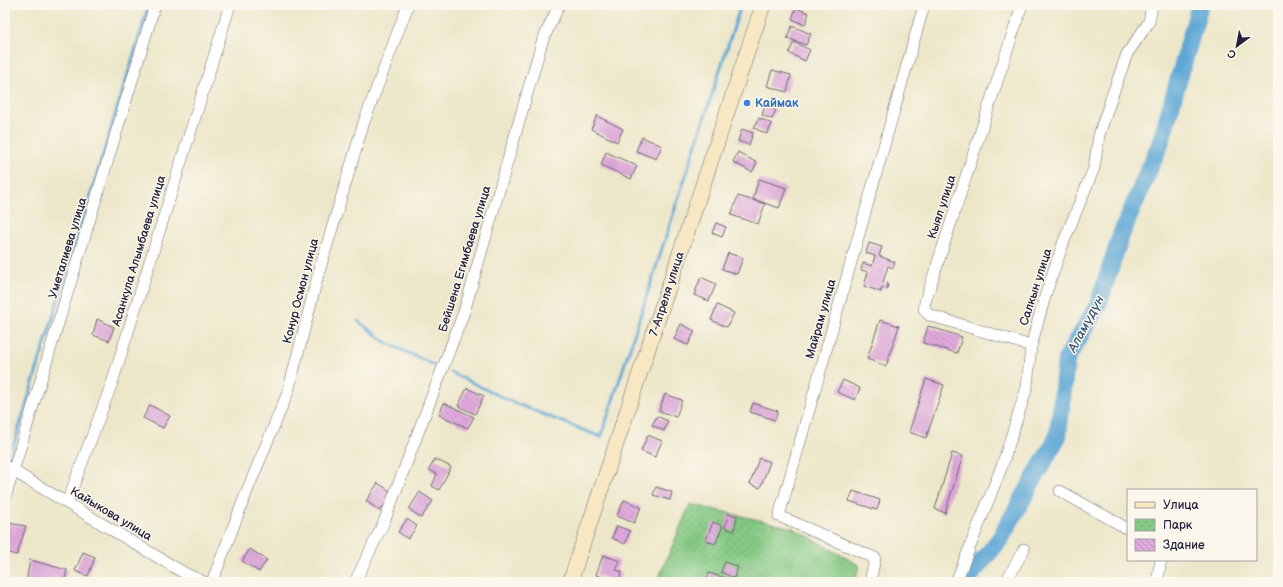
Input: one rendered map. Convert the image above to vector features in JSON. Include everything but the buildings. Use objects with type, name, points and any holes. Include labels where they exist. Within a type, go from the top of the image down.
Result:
[{"type":"main road","name":"7-Апреля улица","points":[[570,582],[763,5]]},
{"type":"street","name":"Уметалиева улица","points":[[5,498],[9,469],[154,5]]},
{"type":"street","name":"Асанкула Алымбаева улица","points":[[66,503],[112,383],[230,5]]},
{"type":"street","name":"Конур Осмон улица","points":[[212,582],[247,491],[288,392],[318,275],[364,122],[408,5]]},
{"type":"street","name":"Бейшена Егимбаева улица","points":[[355,582],[384,522],[464,312],[542,42],[559,5]]},
{"type":"street","name":"Майрам улица","points":[[870,582],[875,558],[779,516],[924,5]]},
{"type":"street","name":"Кыял улица","points":[[1022,5],[924,302],[924,309],[929,315],[1031,346]]},
{"type":"street","name":"Салкын улица","points":[[956,582],[986,510],[1007,453],[1027,387],[1031,346],[1054,269],[1094,168],[1100,135],[1123,63],[1133,44],[1149,22],[1152,5]]},
{"type":"street","name":"Кайыкова улица","points":[[9,469],[200,581]]},
{"type":"street","points":[[1060,491],[1127,528]]},
{"type":"street","points":[[1006,582],[1024,549]]},
{"type":"street","points":[[1157,582],[1161,561]]},
{"type":"green space","points":[[690,504],[793,528],[859,565],[855,582],[657,582]]},
{"type":"waterway","points":[[8,464],[149,5]]},
{"type":"waterway","points":[[450,372],[512,402],[601,437],[741,5]]},
{"type":"waterway","name":"Аламүдүн","points":[[965,582],[1000,539],[1058,436],[1066,360],[1098,305],[1121,235],[1160,144],[1200,5]]},
{"type":"waterway","points":[[358,321],[387,343],[434,365]]},
{"type":"waterway","points":[[5,475],[6,469]]},
{"type":"place","name":"Каймак","points":[[747,103]]}]
